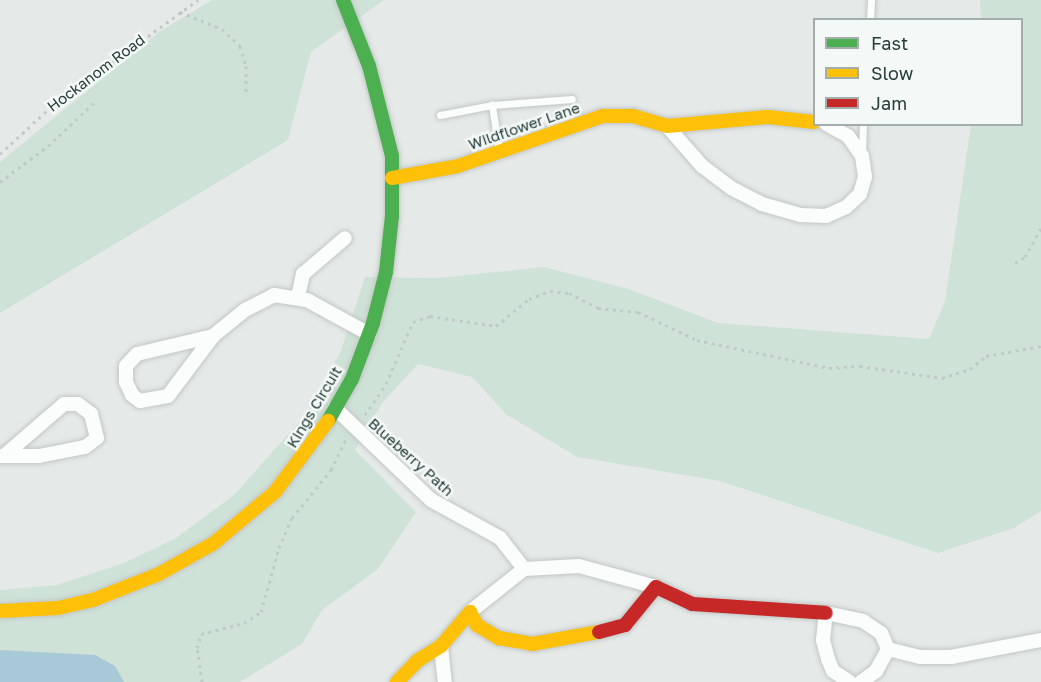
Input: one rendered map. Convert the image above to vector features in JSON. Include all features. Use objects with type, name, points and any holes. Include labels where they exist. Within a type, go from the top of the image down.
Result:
[{"type":"street","name":"Kings Circuit","points":[[0,611],[58,608],[93,600],[159,574],[214,543],[275,492],[315,443],[352,379],[369,334],[386,272],[392,216],[392,178],[383,112],[342,0]]},
{"type":"street","name":"Wildflower Lane","points":[[392,178],[458,166],[602,116],[633,116],[667,126],[768,117],[813,122]]},
{"type":"street","points":[[667,126],[702,166],[731,188],[762,204],[800,216],[826,216],[846,207],[860,194],[865,177],[862,156],[848,136],[830,126]]},
{"type":"street","points":[[298,297],[303,274],[345,238]]},
{"type":"street","points":[[213,336],[137,354],[126,366],[126,382],[132,395],[140,401],[168,396],[213,336],[245,310],[274,294],[298,297],[369,334]]},
{"type":"street","points":[[64,404],[78,405],[91,414],[97,438],[85,447],[39,456],[3,455],[64,404]]},
{"type":"street","name":"Blueberry Path","points":[[335,408],[430,500],[500,538],[524,568]]},
{"type":"street","points":[[397,682],[417,661],[441,646],[470,612],[524,568],[579,566],[656,587],[692,604],[826,613],[863,621],[881,633],[888,649]]},
{"type":"street","points":[[470,612],[477,625],[499,638],[532,644],[590,635],[624,625],[656,587]]},
{"type":"street","points":[[826,613],[823,640],[828,659],[833,671],[850,682]]},
{"type":"street","points":[[888,649],[920,657],[951,657],[1041,640]]},
{"type":"street","points":[[441,646],[445,682]]},
{"type":"street","points":[[861,682],[876,671],[888,649]]},
{"type":"lane","points":[[870,18],[871,0]]},
{"type":"lane","points":[[440,115],[492,105],[572,99]]},
{"type":"lane","points":[[492,105],[500,152]]},
{"type":"lane","points":[[862,156],[863,126]]},
{"type":"path","name":"Hockanom Road","points":[[0,154],[51,107],[198,0]]},
{"type":"path","points":[[180,12],[222,29],[240,46],[246,66],[246,92]]},
{"type":"path","points":[[0,182],[48,146],[95,102]]},
{"type":"path","points":[[1015,263],[1025,257],[1041,228]]},
{"type":"path","points":[[202,682],[196,648],[201,634],[244,623],[261,612],[279,548],[292,518],[331,470],[354,428],[386,384],[413,322],[430,316],[496,326],[529,299],[550,291],[568,293],[598,308],[638,312],[697,340],[829,368],[860,366],[942,378],[970,369],[986,356],[1041,346]]},
{"type":"green space","points":[[212,0],[384,0],[311,52],[288,140],[0,313],[0,162],[159,32]]},
{"type":"green space","points":[[980,0],[1041,0],[1041,511],[1014,528],[938,553],[720,481],[577,457],[507,415],[472,377],[418,364],[383,402],[355,450],[416,512],[378,569],[322,610],[302,644],[240,682],[0,682],[0,590],[57,585],[124,563],[176,538],[234,495],[307,413],[341,351],[365,277],[438,278],[544,267],[629,289],[718,323],[929,339],[945,301],[971,126],[1023,126],[1023,18],[981,18]]},
{"type":"water","points":[[0,650],[95,655],[115,666],[124,682],[0,682]]},
{"type":"traffic: fast","points":[[328,421],[352,379],[373,323],[386,272],[392,216],[392,156],[369,66],[343,0]]},
{"type":"traffic: slow","points":[[392,178],[458,166],[602,116],[633,116],[667,126],[768,117],[813,122]]},
{"type":"traffic: slow","points":[[0,611],[58,608],[93,600],[159,574],[214,543],[275,492],[328,421]]},
{"type":"traffic: slow","points":[[397,682],[417,661],[441,646],[470,612],[477,625],[499,638],[532,644],[599,632]]},
{"type":"traffic: jam","points":[[599,632],[625,625],[656,587],[692,604],[826,613]]}]
